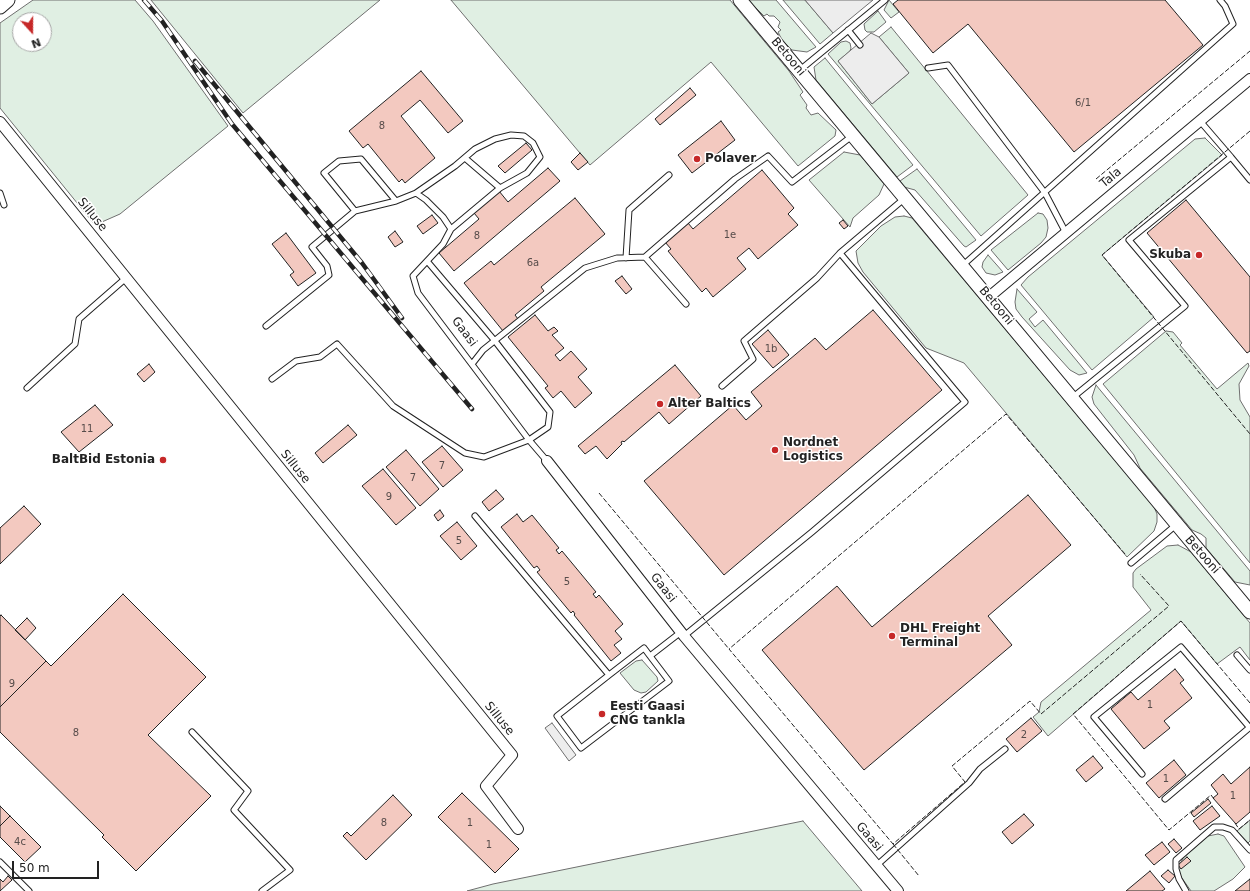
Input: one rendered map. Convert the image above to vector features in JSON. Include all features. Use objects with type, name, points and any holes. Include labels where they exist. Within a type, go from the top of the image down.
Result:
[{"type":"street","points":[[0,7],[8,0]]},
{"type":"street","name":"Betooni","points":[[740,0],[989,297],[1176,525],[1248,606]]},
{"type":"street","name":"Tala","points":[[989,297],[1250,79]]},
{"type":"street","name":"Silluse","points":[[2,128],[126,278],[512,755],[486,786],[518,829]]},
{"type":"street","name":"Gaasi","points":[[547,461],[682,634],[898,891]]},
{"type":"lane","points":[[799,71],[885,0]]},
{"type":"lane","points":[[962,266],[1233,24],[1225,6],[1220,0]]},
{"type":"lane","points":[[848,30],[860,45]]},
{"type":"lane","points":[[928,68],[948,65],[1045,193],[1066,233]]},
{"type":"lane","points":[[1200,121],[1250,180]]},
{"type":"lane","points":[[266,326],[329,275],[327,266],[312,247],[355,211],[396,201],[416,193],[465,158],[475,149],[495,139],[511,135],[524,136],[533,143],[540,157],[526,173],[500,188],[451,229],[443,244],[427,261],[495,341],[550,412],[548,427],[529,440],[484,458],[465,453],[393,406],[337,344],[320,357],[296,361],[272,379]]},
{"type":"lane","points":[[472,364],[483,350],[585,268],[617,258],[645,257],[735,179],[768,156],[792,182],[853,135]]},
{"type":"lane","points":[[1072,398],[1185,306],[1129,240],[1232,157]]},
{"type":"lane","points":[[465,158],[500,188]]},
{"type":"lane","points":[[355,211],[324,173],[339,161],[361,159],[396,201]]},
{"type":"lane","points":[[626,258],[629,210],[669,175]]},
{"type":"lane","points":[[0,193],[4,205]]},
{"type":"lane","points":[[416,193],[426,200],[443,217],[451,229]]},
{"type":"lane","points":[[722,386],[753,359],[744,341],[817,278],[840,253],[906,198]]},
{"type":"lane","points":[[650,656],[682,634],[812,532],[965,402],[840,253]]},
{"type":"lane","points":[[645,257],[686,304]]},
{"type":"lane","name":"Gaasi","points":[[427,261],[413,276],[418,293],[529,440],[547,461]]},
{"type":"lane","points":[[27,388],[75,344],[79,319],[126,278]]},
{"type":"lane","points":[[475,516],[609,675]]},
{"type":"lane","points":[[1131,563],[1176,525]]},
{"type":"lane","points":[[1142,774],[1094,717],[1181,647],[1249,728],[1165,799]]},
{"type":"lane","points":[[644,648],[650,656],[669,681],[581,748],[557,716],[644,648]]},
{"type":"lane","points":[[1238,655],[1250,670]]},
{"type":"lane","points":[[192,732],[248,791],[234,810],[290,870],[262,891]]},
{"type":"lane","points":[[876,866],[969,783],[980,769],[1005,749]]},
{"type":"lane","points":[[1186,891],[1179,879],[1176,869],[1176,860],[1214,828],[1223,826],[1232,830],[1250,850]]},
{"type":"lane","points":[[0,862],[29,891]]},
{"type":"green space","points":[[33,0],[135,0],[153,21],[228,126],[120,214],[95,225],[0,108],[0,23],[12,15],[12,52],[52,52],[52,12],[16,12]]},
{"type":"green space","points":[[151,0],[380,0],[243,113]]},
{"type":"green space","points":[[451,0],[730,0],[789,71],[803,92],[800,95],[807,105],[806,108],[811,115],[818,113],[836,130],[835,136],[798,166],[711,62],[590,165]]},
{"type":"green space","points":[[748,0],[776,0],[816,47],[807,52],[792,50],[782,40],[778,32],[781,30],[778,27],[780,22],[774,16],[769,16],[767,14],[764,16]]},
{"type":"green space","points":[[783,0],[805,0],[833,33],[820,44]]},
{"type":"green space","points":[[889,0],[899,12],[891,18],[884,10]]},
{"type":"green space","points":[[878,11],[886,22],[874,32],[867,32],[864,24]]},
{"type":"green space","points":[[891,27],[1028,195],[981,236],[828,54],[841,42],[846,41],[850,43],[850,51],[838,61],[872,104],[909,73],[879,37]]},
{"type":"green space","points":[[825,58],[913,165],[897,177],[816,80],[814,67]]},
{"type":"green space","points":[[1205,138],[1222,155],[1102,255],[1154,317],[1092,370],[1021,285],[1028,277],[1195,139]]},
{"type":"green space","points":[[844,152],[860,155],[884,184],[879,195],[853,218],[850,227],[809,180]]},
{"type":"green space","points":[[917,169],[976,240],[966,247],[964,246],[915,190],[904,187],[900,181]]},
{"type":"green space","points":[[1038,213],[1043,214],[1047,220],[1048,228],[1046,237],[1041,243],[1008,270],[991,250]]},
{"type":"green space","points":[[904,216],[912,218],[1154,507],[1157,514],[1157,522],[1154,531],[1127,557],[964,363],[926,348],[863,272],[858,263],[856,251],[881,226],[895,217]]},
{"type":"green space","points":[[988,255],[1003,272],[995,275],[986,273],[982,267],[983,262]]},
{"type":"green space","points":[[1017,289],[1037,312],[1029,319],[1035,327],[1043,320],[1087,373],[1079,375],[1070,370],[1022,317],[1016,309],[1015,302]]},
{"type":"green space","points":[[1166,331],[1173,332],[1182,343],[1180,345],[1217,389],[1248,363],[1249,366],[1239,384],[1240,400],[1250,417],[1250,563],[1103,384]]},
{"type":"green space","points":[[1096,385],[1250,571],[1250,585],[1235,582],[1206,548],[1206,538],[1192,530],[1140,468],[1134,455],[1094,404],[1092,397]]},
{"type":"green space","points":[[1178,545],[1191,552],[1250,623],[1250,660],[1240,647],[1217,664],[1181,621],[1048,736],[1033,717],[1039,712],[1041,702],[1151,610],[1133,587],[1133,573],[1136,569],[1167,546]]},
{"type":"green space","points":[[642,660],[657,677],[658,681],[646,692],[641,693],[634,690],[620,673],[636,661]]},
{"type":"green space","points":[[1250,820],[1250,841],[1248,843],[1237,831]]},
{"type":"green space","points":[[803,821],[862,891],[467,891],[493,884]]},
{"type":"green space","points":[[1218,834],[1224,836],[1245,867],[1233,879],[1214,891],[1191,891],[1179,874],[1178,868],[1183,858],[1208,836]]},
{"type":"shaded area","points":[[805,0],[873,0],[833,33]]},
{"type":"shaded area","points":[[871,33],[879,37],[909,73],[872,104],[838,61]]},
{"type":"shaded area","points":[[552,723],[576,755],[569,761],[545,728]]},
{"type":"building","points":[[898,0],[1165,0],[1203,45],[1074,152],[968,24],[933,53],[893,4]]},
{"type":"building","points":[[421,71],[463,121],[448,133],[420,100],[401,116],[435,158],[405,183],[402,179],[399,182],[368,144],[363,148],[349,131]]},
{"type":"building","points":[[690,88],[696,95],[660,125],[655,119]]},
{"type":"building","points":[[721,121],[735,140],[692,173],[678,155]]},
{"type":"building","points":[[526,143],[532,150],[505,173],[498,166]]},
{"type":"building","points":[[580,153],[588,162],[578,170],[571,162]]},
{"type":"building","points":[[548,168],[560,181],[454,271],[439,253],[479,219],[474,213],[499,191],[508,202]]},
{"type":"building","points":[[762,170],[794,208],[788,214],[798,225],[758,259],[749,248],[737,258],[746,269],[713,297],[706,288],[702,292],[668,251],[671,249],[665,242],[688,223],[693,229]]},
{"type":"building","points":[[575,198],[605,234],[541,287],[544,291],[515,315],[518,319],[503,331],[464,283],[491,261],[494,265]]},
{"type":"building","name":"Skuba","points":[[1186,200],[1250,277],[1250,351],[1247,353],[1147,233]]},
{"type":"building","points":[[432,215],[438,223],[423,234],[417,226]]},
{"type":"building","points":[[843,220],[848,226],[844,229],[839,223]]},
{"type":"building","points":[[395,231],[403,242],[395,247],[388,237]]},
{"type":"building","points":[[286,233],[316,273],[298,286],[290,275],[294,272],[272,244]]},
{"type":"building","points":[[622,276],[632,289],[626,294],[615,281]]},
{"type":"building","name":"Nordnet Logistics","points":[[873,310],[942,390],[724,575],[644,481],[733,405],[746,420],[762,406],[751,392],[815,338],[826,350]]},
{"type":"building","points":[[535,315],[548,331],[554,327],[558,331],[552,335],[564,348],[555,355],[560,361],[571,351],[587,369],[578,377],[592,393],[575,408],[561,391],[553,398],[545,388],[548,386],[508,337]]},
{"type":"building","points":[[768,330],[789,355],[773,368],[752,344]]},
{"type":"building","points":[[149,364],[155,372],[144,382],[137,374]]},
{"type":"building","name":"Alter Baltics","points":[[675,365],[701,396],[669,424],[659,412],[624,442],[621,442],[622,444],[607,459],[596,446],[585,454],[578,446]]},
{"type":"building","points":[[95,405],[113,425],[79,452],[61,432]]},
{"type":"building","points":[[348,425],[357,435],[323,463],[315,453]]},
{"type":"building","points":[[442,446],[463,470],[443,487],[422,462]]},
{"type":"building","points":[[406,450],[439,489],[420,506],[386,467]]},
{"type":"building","points":[[383,469],[416,508],[396,525],[362,486]]},
{"type":"building","points":[[496,490],[504,499],[489,511],[482,502]]},
{"type":"building","name":"DHL Freight Terminal","points":[[1028,495],[1071,545],[988,616],[1012,645],[864,770],[762,650],[837,586],[872,627]]},
{"type":"building","points":[[24,506],[41,524],[0,564],[0,528]]},
{"type":"building","points":[[440,510],[444,516],[438,521],[434,515]]},
{"type":"building","points":[[517,514],[523,522],[532,515],[559,548],[556,550],[559,554],[562,551],[596,592],[593,594],[596,598],[599,595],[623,624],[615,631],[622,639],[614,645],[621,653],[611,661],[574,615],[575,614],[573,611],[571,613],[537,572],[540,570],[537,566],[534,568],[501,527]]},
{"type":"building","points":[[457,522],[477,546],[461,560],[440,536]]},
{"type":"building","points":[[123,594],[206,677],[148,735],[211,796],[136,871],[102,837],[104,835],[0,732],[0,707],[46,661],[51,666]]},
{"type":"building","points":[[1,615],[46,661],[0,707],[0,616]]},
{"type":"building","points":[[27,618],[36,628],[25,640],[15,630]]},
{"type":"building","points":[[1175,669],[1184,680],[1180,683],[1192,698],[1164,721],[1170,728],[1144,749],[1111,709],[1131,692],[1138,700]]},
{"type":"building","points":[[1031,718],[1042,731],[1017,752],[1006,739]]},
{"type":"building","points":[[1093,756],[1103,768],[1086,782],[1076,770]]},
{"type":"building","points":[[1174,760],[1186,775],[1159,798],[1146,783]]},
{"type":"building","points":[[1250,767],[1250,812],[1236,824],[1213,798],[1218,794],[1211,785],[1223,774],[1231,784]]},
{"type":"building","points":[[462,793],[519,849],[495,873],[438,817]]},
{"type":"building","points":[[393,795],[412,815],[366,860],[343,836],[347,832],[351,836]]},
{"type":"building","points":[[1208,799],[1211,803],[1194,817],[1191,813]]},
{"type":"building","points":[[0,806],[10,816],[0,826]]},
{"type":"building","points":[[1212,806],[1220,816],[1200,830],[1193,821]]},
{"type":"building","points":[[1024,814],[1034,825],[1012,844],[1002,832]]},
{"type":"building","points":[[10,816],[41,847],[25,862],[0,837],[0,826]]},
{"type":"building","points":[[1174,839],[1182,848],[1176,853],[1168,844]]},
{"type":"building","points":[[1162,842],[1170,852],[1154,865],[1145,855]]},
{"type":"building","points":[[1187,857],[1191,861],[1181,869],[1178,865]]},
{"type":"building","points":[[1168,870],[1175,876],[1169,883],[1161,876]]},
{"type":"building","points":[[1150,871],[1165,889],[1162,891],[1126,891]]},
{"type":"building","points":[[8,876],[12,880],[0,891],[0,879],[3,882]]},
{"type":"building","points":[[1250,879],[1250,891],[1235,891]]},
{"type":"railway","points":[[144,0],[162,21],[232,124],[472,409]]},
{"type":"railway","points":[[195,61],[362,263],[402,318]]},
{"type":"fence","points":[[1096,179],[1250,51]]},
{"type":"fence","points":[[1250,131],[1102,255],[1250,434]]},
{"type":"fence","points":[[1125,554],[1006,414],[729,649],[893,844],[965,782],[952,766],[1030,701],[1041,714],[1169,606],[1140,574]]},
{"type":"fence","points":[[599,493],[729,649]]},
{"type":"fence","points":[[1214,799],[1211,795],[1169,830],[1073,714],[1181,621],[1250,703]]},
{"type":"fence","points":[[1235,823],[1239,829],[1250,820]]},
{"type":"fence","points":[[893,844],[919,876]]},
{"type":"place","name":"Polaver","points":[[697,159]]},
{"type":"place","name":"Skuba","points":[[1199,255]]},
{"type":"place","name":"Alter Baltics","points":[[660,404]]},
{"type":"place","name":"Nordnet Logistics","points":[[775,450]]},
{"type":"place","name":"BaltBid Estonia","points":[[163,460]]},
{"type":"place","name":"DHL Freight Terminal","points":[[892,636]]},
{"type":"place","name":"Eesti Gaasi CNG tankla","points":[[602,714]]}]
